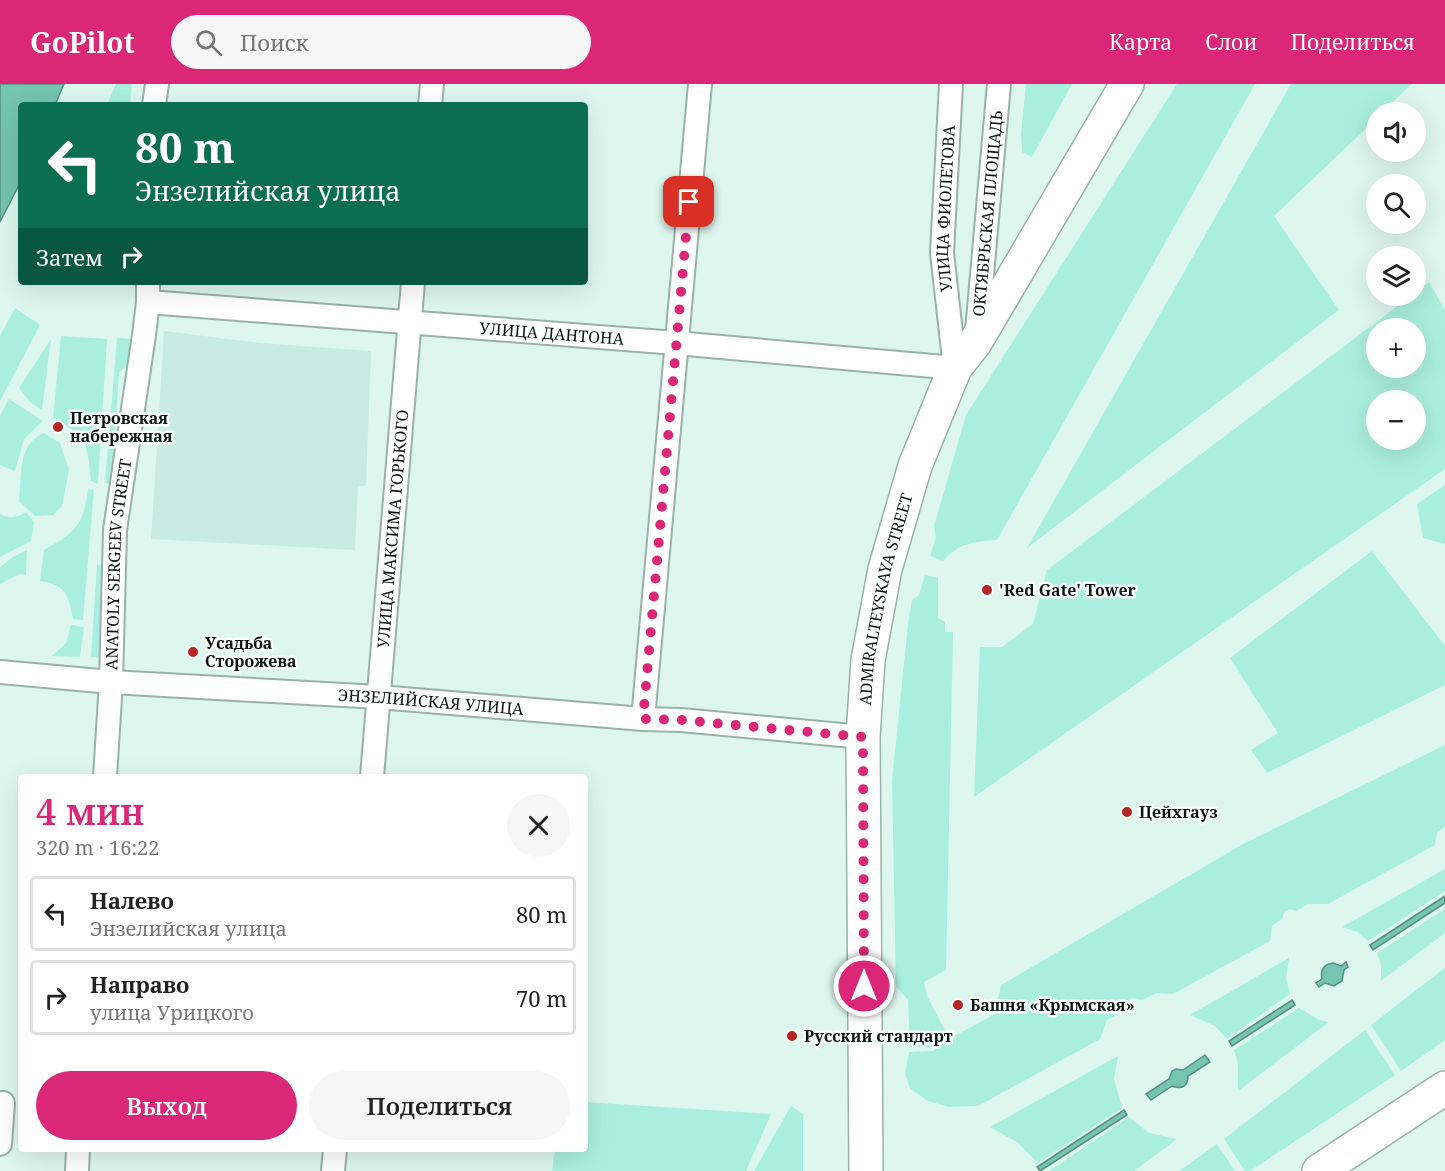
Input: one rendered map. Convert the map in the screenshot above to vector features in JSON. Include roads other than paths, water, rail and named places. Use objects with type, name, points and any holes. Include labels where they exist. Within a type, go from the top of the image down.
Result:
[{"type":"main road","name":"ADMIRALTEYSKAYA STREET","points":[[866,1171],[863,737],[868,660],[885,569],[915,466],[955,368],[976,341],[1127,84]]},
{"type":"main road","points":[[1319,1171],[1445,1088]]},
{"type":"street","points":[[154,102],[157,84]]},
{"type":"street","points":[[430,102],[432,84]]},
{"type":"street","points":[[643,719],[700,84]]},
{"type":"street","name":"УЛИЦА ФИОЛЕТОВА","points":[[951,84],[942,253],[955,368]]},
{"type":"street","name":"ОКТЯБРЬСКАЯ ПЛОЩАДЬ","points":[[976,341],[999,84]]},
{"type":"street","name":"УЛИЦА МАКСИМА ГОРЬКОГО","points":[[372,774],[413,285]]},
{"type":"street","name":"УЛИЦА ДАНТОНА","points":[[148,292],[432,325],[676,343],[955,368]]},
{"type":"street","name":"ANATOLY SERGEEV STREET","points":[[105,774],[111,682],[115,530],[148,292]]},
{"type":"street","name":"ЭНЗЕЛИЙСКАЯ УЛИЦА","points":[[0,672],[111,682],[380,698],[681,720],[863,737]]},
{"type":"street","points":[[0,1144],[3,1103]]},
{"type":"street","points":[[77,1171],[78,1152]]},
{"type":"street","points":[[333,1171],[335,1152]]},
{"type":"place","name":"Петровская набережная","points":[[58,427]]},
{"type":"place","name":"'Red Gate' Tower","points":[[987,590]]},
{"type":"place","name":"Усадьба Сторожева","points":[[193,652]]},
{"type":"place","name":"Цейхгауз","points":[[1127,812]]},
{"type":"place","name":"Башня «Крымская»","points":[[958,1005]]},
{"type":"place","name":"Русский стандарт","points":[[792,1036]]}]
